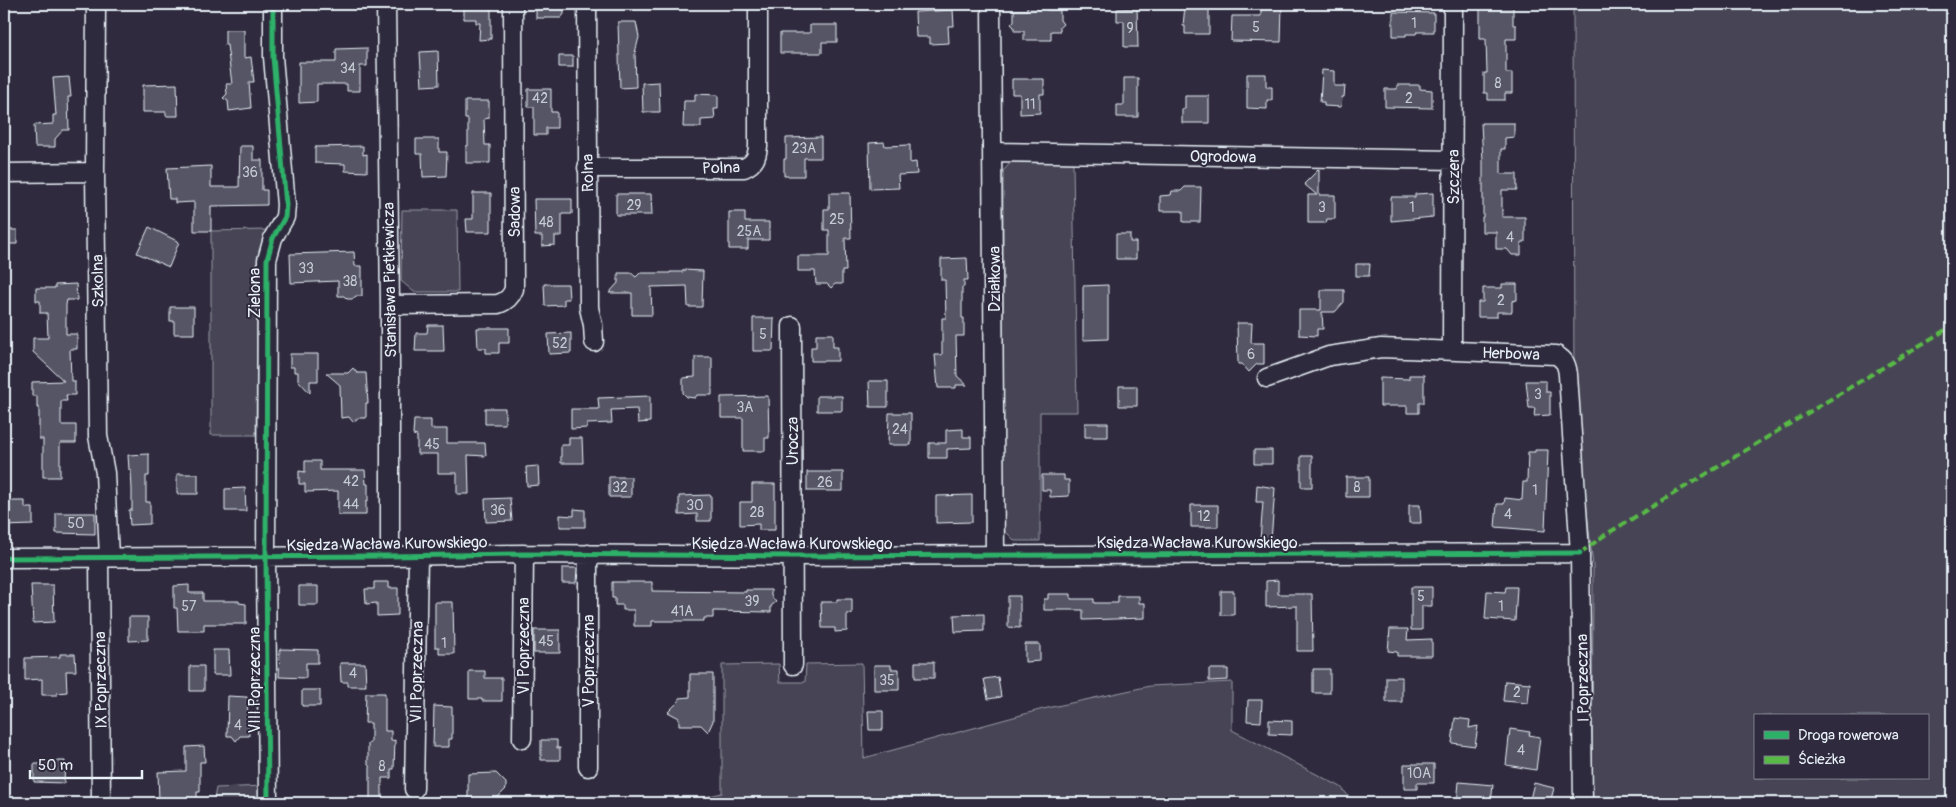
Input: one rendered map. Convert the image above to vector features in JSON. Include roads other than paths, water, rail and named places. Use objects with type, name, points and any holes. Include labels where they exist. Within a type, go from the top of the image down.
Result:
[{"type":"street","name":"Szkolna","points":[[96,4],[95,172],[98,436],[105,473],[104,558]]},
{"type":"street","name":"Zielona","points":[[266,557],[267,260],[273,238],[285,217],[286,205],[272,57],[273,4]]},
{"type":"street","name":"Stanisława Pietkiewicza","points":[[386,4],[390,305],[390,556]]},
{"type":"street","name":"Sadowa","points":[[390,305],[498,304],[505,302],[511,296],[514,289],[513,4]]},
{"type":"street","name":"Rolna","points":[[587,4],[589,308],[594,342]]},
{"type":"street","name":"Polna","points":[[587,168],[744,168],[751,165],[756,159],[758,146],[758,4]]},
{"type":"street","name":"Działkowa","points":[[991,4],[995,555]]},
{"type":"street","name":"Szczera","points":[[1452,350],[1453,4]]},
{"type":"street","name":"Ogrodowa","points":[[993,152],[1454,160]]},
{"type":"street","points":[[4,173],[95,172]]},
{"type":"street","name":"Urocza","points":[[792,326],[792,665]]},
{"type":"street","name":"Herbowa","points":[[1267,378],[1329,356],[1381,348],[1556,355],[1562,358],[1567,364],[1580,554]]},
{"type":"street","name":"Księdza Wacława Kurowskiego","points":[[4,558],[524,554],[793,556],[1580,554]]},
{"type":"street","name":"VI Poprzeczna","points":[[522,738],[524,554]]},
{"type":"street","name":"V Poprzeczna","points":[[588,554],[588,768]]},
{"type":"street","name":"I Poprzeczna","points":[[1580,554],[1583,803]]},
{"type":"street","name":"VII Poprzeczna","points":[[414,789],[418,556]]},
{"type":"street","name":"VIII Poprzeczna","points":[[266,557],[268,803]]},
{"type":"street","name":"IX Poprzeczna","points":[[101,803],[104,558]]}]
